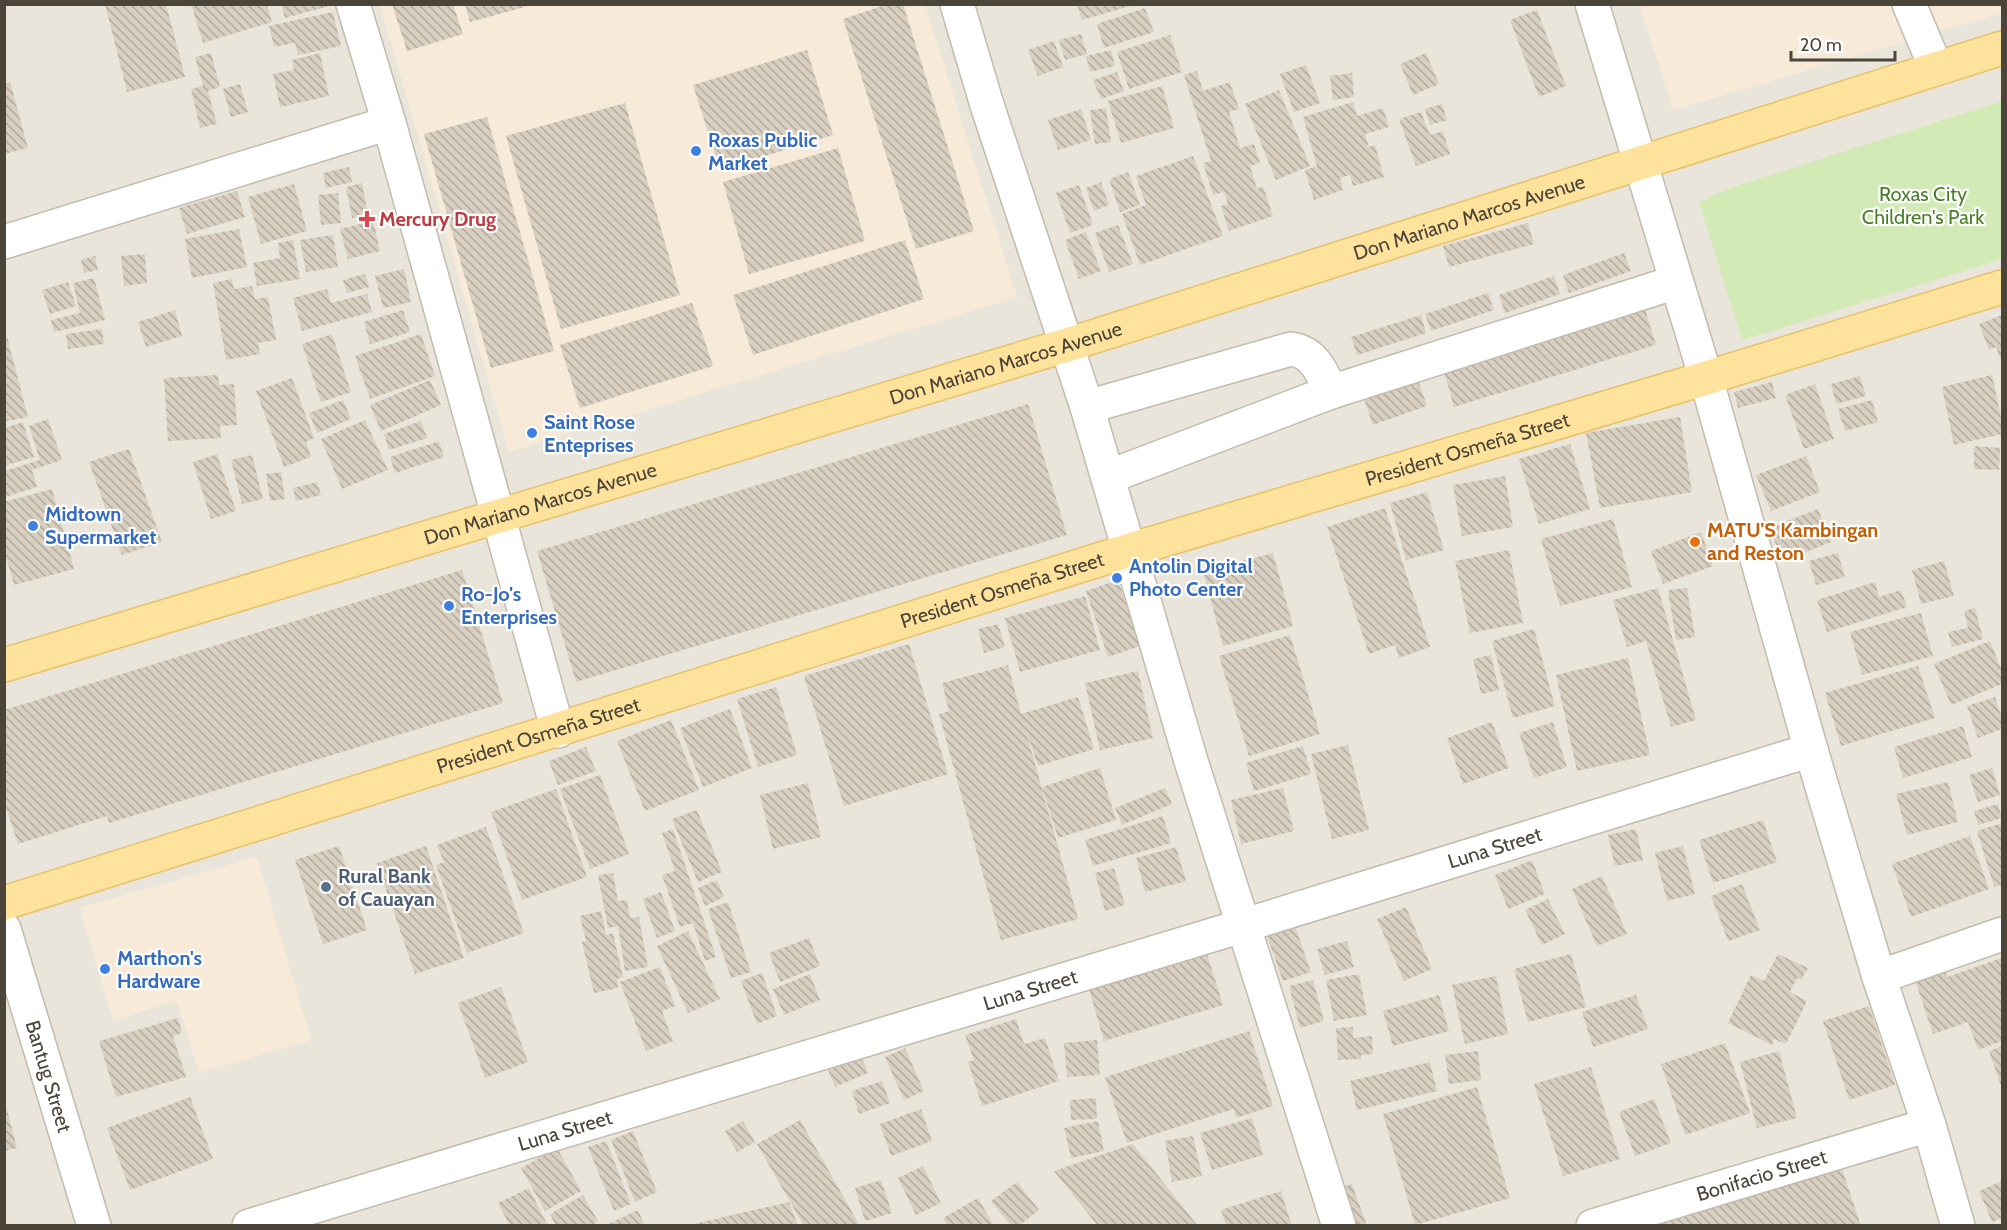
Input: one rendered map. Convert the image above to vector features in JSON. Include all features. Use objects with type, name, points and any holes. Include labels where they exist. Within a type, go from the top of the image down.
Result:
[{"type":"main road","name":"Don Mariano Marcos Avenue","points":[[4,665],[1068,345],[2002,48]]},
{"type":"main road","name":"President Osmeña Street","points":[[4,903],[1130,550],[2002,287]]},
{"type":"street","points":[[353,4],[389,123],[558,731]]},
{"type":"street","points":[[957,4],[987,105],[1068,345],[1191,761],[1339,1226]]},
{"type":"street","points":[[1592,4],[1706,378],[1811,750],[1879,977],[1929,1125],[1958,1226]]},
{"type":"street","points":[[1909,4],[1936,68]]},
{"type":"street","points":[[4,242],[389,123]]},
{"type":"street","points":[[1108,477],[1331,392],[1676,282]]},
{"type":"street","points":[[1087,407],[1291,349],[1302,351],[1312,359],[1323,374],[1331,392]]},
{"type":"street","name":"Luna Street","points":[[249,1226],[1242,926],[1811,750]]},
{"type":"street","name":"Bantug Street","points":[[4,929],[94,1226]]},
{"type":"street","points":[[1879,977],[2002,934]]},
{"type":"street","name":"Bonifacio Street","points":[[1593,1226],[1929,1125]]},
{"type":"shaded area","points":[[2002,4],[2002,13],[1673,110],[1640,5]]},
{"type":"shaded area","points":[[5,5],[2002,5],[2002,1225],[5,1225]]},
{"type":"shaded area","name":"Roxas Public Market","points":[[380,5],[925,5],[1017,297],[509,452]]},
{"type":"shaded area","points":[[257,857],[311,1040],[199,1073],[177,1001],[113,1020],[80,908]]},
{"type":"green space","name":"Roxas City Children's Park","points":[[2002,101],[2002,259],[1742,340],[1699,202],[1724,190]]},
{"type":"building","points":[[105,4],[166,4],[185,77],[127,92]]},
{"type":"building","points":[[191,4],[267,4],[272,22],[203,43]]},
{"type":"building","points":[[281,4],[333,4],[333,5],[285,18]]},
{"type":"building","points":[[392,4],[453,4],[463,34],[407,51]]},
{"type":"building","points":[[465,4],[532,4],[532,5],[470,22]]},
{"type":"building","points":[[888,4],[903,4],[974,231],[916,249],[843,19]]},
{"type":"building","points":[[1077,4],[1134,4],[1134,5],[1082,20]]},
{"type":"building","points":[[1145,8],[1154,32],[1104,48],[1097,24]]},
{"type":"building","points":[[1537,10],[1566,86],[1539,97],[1510,20]]},
{"type":"building","points":[[333,12],[341,46],[298,55],[295,43],[274,47],[269,26]]},
{"type":"building","points":[[1081,34],[1087,54],[1065,60],[1059,40]]},
{"type":"building","points":[[1170,35],[1182,72],[1129,89],[1117,52]]},
{"type":"building","points":[[1054,41],[1063,67],[1038,76],[1028,50]]},
{"type":"building","points":[[807,50],[833,135],[720,170],[693,85]]},
{"type":"building","points":[[1111,50],[1115,66],[1090,72],[1086,56]]},
{"type":"building","points":[[211,53],[220,87],[208,91],[217,124],[200,128],[191,89],[203,86],[195,57]]},
{"type":"building","points":[[320,53],[329,96],[280,107],[273,74],[294,70],[292,60]]},
{"type":"building","points":[[1426,53],[1439,84],[1413,95],[1400,64]]},
{"type":"building","points":[[1306,65],[1320,103],[1294,112],[1280,74]]},
{"type":"building","points":[[1197,71],[1203,91],[1230,82],[1239,109],[1229,112],[1240,148],[1254,144],[1260,163],[1250,166],[1257,189],[1263,186],[1273,216],[1229,231],[1221,206],[1228,204],[1224,192],[1213,195],[1203,163],[1211,161],[1184,75]]},
{"type":"building","points":[[1117,72],[1124,91],[1101,99],[1093,80]]},
{"type":"building","points":[[1352,73],[1354,97],[1333,100],[1330,76]]},
{"type":"building","points":[[10,82],[28,148],[4,154],[4,84]]},
{"type":"building","points":[[240,84],[248,112],[231,117],[223,89]]},
{"type":"building","points":[[1162,86],[1174,128],[1121,143],[1108,101]]},
{"type":"building","points":[[1279,90],[1310,166],[1276,180],[1245,104]]},
{"type":"building","points":[[1353,102],[1357,116],[1383,108],[1389,127],[1365,134],[1369,147],[1375,145],[1384,177],[1353,186],[1350,175],[1340,178],[1343,190],[1314,200],[1305,170],[1317,166],[1303,117]]},
{"type":"building","points":[[625,103],[680,295],[561,329],[506,136]]},
{"type":"building","points":[[1442,104],[1447,120],[1430,125],[1425,109]]},
{"type":"building","points":[[1106,108],[1111,142],[1095,144],[1090,110]]},
{"type":"building","points":[[1081,109],[1091,140],[1058,150],[1048,120]]},
{"type":"building","points":[[1421,112],[1430,135],[1443,131],[1450,154],[1416,166],[1399,119]]},
{"type":"building","points":[[487,117],[554,351],[491,368],[424,134]]},
{"type":"building","points":[[838,148],[865,241],[749,274],[723,182]]},
{"type":"building","points":[[1193,156],[1223,236],[1140,265],[1122,214],[1146,205],[1136,176]]},
{"type":"building","points":[[349,167],[352,182],[326,188],[323,173]]},
{"type":"building","points":[[1128,172],[1140,205],[1120,212],[1109,179]]},
{"type":"building","points":[[1101,182],[1109,205],[1094,211],[1086,188]]},
{"type":"building","points":[[362,183],[368,215],[352,218],[346,187]]},
{"type":"building","points":[[294,184],[307,231],[261,244],[248,197]]},
{"type":"building","points":[[1079,185],[1093,225],[1070,233],[1056,193]]},
{"type":"building","points":[[237,191],[245,217],[187,234],[179,208]]},
{"type":"building","points":[[338,193],[341,223],[321,225],[318,195]]},
{"type":"building","points":[[373,221],[380,251],[348,259],[340,229]]},
{"type":"building","points":[[1528,223],[1534,244],[1449,267],[1443,246]]},
{"type":"building","points":[[1118,225],[1133,264],[1109,272],[1095,233]]},
{"type":"building","points":[[239,229],[247,267],[192,278],[185,239]]},
{"type":"building","points":[[1086,232],[1101,271],[1079,279],[1065,240]]},
{"type":"building","points":[[333,235],[338,267],[306,272],[300,240]]},
{"type":"building","points":[[293,240],[300,279],[257,286],[253,263],[280,258],[278,243]]},
{"type":"building","points":[[905,240],[924,299],[753,355],[733,295]]},
{"type":"building","points":[[1624,253],[1631,271],[1569,293],[1563,275]]},
{"type":"building","points":[[145,254],[147,283],[124,286],[121,256]]},
{"type":"building","points":[[95,256],[98,270],[84,273],[81,260]]},
{"type":"building","points":[[404,269],[411,302],[383,308],[375,276]]},
{"type":"building","points":[[365,274],[369,287],[347,293],[343,280]]},
{"type":"building","points":[[1554,276],[1560,294],[1505,313],[1499,295]]},
{"type":"building","points":[[94,278],[105,320],[54,332],[51,320],[80,313],[73,283]]},
{"type":"building","points":[[232,279],[234,289],[252,286],[255,299],[268,297],[276,340],[258,343],[260,354],[226,360],[213,283]]},
{"type":"building","points":[[68,282],[76,306],[50,314],[42,290]]},
{"type":"building","points":[[327,289],[331,303],[367,294],[372,312],[302,331],[293,298]]},
{"type":"building","points":[[1488,293],[1494,310],[1431,331],[1425,314]]},
{"type":"building","points":[[1642,300],[1656,345],[1454,407],[1441,361]]},
{"type":"building","points":[[692,303],[713,366],[580,408],[560,345]]},
{"type":"building","points":[[175,310],[182,336],[146,347],[138,322]]},
{"type":"building","points":[[403,310],[410,332],[370,344],[364,322]]},
{"type":"building","points":[[1421,315],[1426,333],[1357,355],[1351,337]]},
{"type":"building","points":[[2002,315],[2002,363],[1996,347],[1989,350],[1979,324]]},
{"type":"building","points":[[102,329],[104,344],[68,349],[66,334]]},
{"type":"building","points":[[4,330],[28,417],[4,422]]},
{"type":"building","points":[[332,334],[351,392],[321,402],[302,344]]},
{"type":"building","points":[[421,334],[435,376],[370,399],[355,356]]},
{"type":"building","points":[[218,375],[219,385],[234,384],[237,425],[220,426],[221,438],[168,441],[164,378]]},
{"type":"building","points":[[1992,375],[2002,422],[2002,434],[1954,445],[1942,387]]},
{"type":"building","points":[[1860,376],[1866,396],[1836,404],[1831,384]]},
{"type":"building","points":[[1417,377],[1427,406],[1373,425],[1363,396]]},
{"type":"building","points":[[292,378],[314,438],[306,442],[311,457],[284,467],[256,391]]},
{"type":"building","points":[[430,380],[441,405],[381,431],[370,405]]},
{"type":"building","points":[[1772,382],[1776,398],[1738,408],[1734,392]]},
{"type":"building","points":[[1815,384],[1834,439],[1804,449],[1785,395]]},
{"type":"building","points":[[343,400],[351,419],[317,433],[309,413]]},
{"type":"building","points":[[1872,400],[1878,422],[1845,431],[1838,409]]},
{"type":"building","points":[[1028,404],[1067,535],[576,682],[537,551]]},
{"type":"building","points":[[1680,417],[1692,492],[1600,508],[1586,433]]},
{"type":"building","points":[[48,419],[62,460],[32,470],[37,487],[5,497],[4,471],[40,460],[29,426]]},
{"type":"building","points":[[365,420],[388,470],[342,489],[321,439]]},
{"type":"building","points":[[421,421],[427,438],[389,450],[384,434]]},
{"type":"building","points":[[23,422],[34,457],[4,466],[4,428]]},
{"type":"building","points":[[439,441],[444,457],[395,473],[390,457]]},
{"type":"building","points":[[1570,444],[1590,509],[1539,524],[1519,459]]},
{"type":"building","points":[[1974,446],[2000,448],[1999,470],[1974,469]]},
{"type":"building","points":[[129,449],[162,542],[122,555],[89,462]]},
{"type":"building","points":[[217,454],[236,511],[211,519],[193,462]]},
{"type":"building","points":[[252,455],[263,499],[242,504],[231,460]]},
{"type":"building","points":[[1806,456],[1820,492],[1771,511],[1756,475]]},
{"type":"building","points":[[281,472],[285,499],[270,501],[266,474]]},
{"type":"building","points":[[1505,476],[1513,527],[1462,536],[1453,485]]},
{"type":"building","points":[[317,482],[321,495],[296,501],[293,488]]},
{"type":"building","name":"Midtown Supermarket","points":[[52,489],[74,569],[14,585],[4,549],[4,502]]},
{"type":"building","points":[[1427,492],[1444,550],[1406,560],[1390,503]]},
{"type":"building","points":[[1385,508],[1430,647],[1399,658],[1395,645],[1369,654],[1327,527]]},
{"type":"building","points":[[1818,509],[1831,542],[1783,561],[1769,528]]},
{"type":"building","points":[[1613,519],[1632,587],[1560,606],[1541,539]]},
{"type":"building","points":[[1701,532],[1713,566],[1663,584],[1651,551]]},
{"type":"building","points":[[1509,550],[1523,623],[1470,633],[1455,561]]},
{"type":"building","points":[[1273,553],[1293,626],[1223,646],[1203,571]]},
{"type":"building","points":[[1838,553],[1845,577],[1816,585],[1809,561]]},
{"type":"building","points":[[1944,561],[1954,596],[1921,604],[1912,570]]},
{"type":"building","points":[[462,570],[503,703],[109,823],[107,816],[18,844],[4,801],[4,710]]},
{"type":"building","points":[[1118,580],[1140,646],[1108,657],[1086,591]]},
{"type":"building","points":[[1875,582],[1879,597],[1901,590],[1907,607],[1827,632],[1817,600]]},
{"type":"building","points":[[1658,588],[1696,720],[1671,727],[1646,641],[1627,647],[1613,600]]},
{"type":"building","points":[[1687,588],[1695,637],[1676,640],[1668,590]]},
{"type":"building","points":[[1085,596],[1100,650],[1020,672],[1005,618]]},
{"type":"building","points":[[1975,608],[1983,639],[1952,647],[1948,632],[1968,628],[1964,611]]},
{"type":"building","points":[[1921,613],[1933,656],[1862,675],[1850,632]]},
{"type":"building","points":[[998,624],[1005,647],[984,653],[978,629]]},
{"type":"building","points":[[1534,629],[1555,706],[1513,718],[1492,641]]},
{"type":"building","points":[[1290,635],[1320,734],[1249,756],[1219,656]]},
{"type":"building","points":[[1990,641],[2002,671],[2002,684],[1951,705],[1934,664]]},
{"type":"building","points":[[909,644],[948,774],[844,806],[804,676]]},
{"type":"building","points":[[1491,655],[1499,690],[1481,694],[1473,659]]},
{"type":"building","points":[[1628,658],[1650,755],[1577,771],[1556,675]]},
{"type":"building","points":[[1008,665],[1021,714],[1078,697],[1094,749],[1038,766],[1025,727],[1078,919],[1001,940],[939,714],[949,711],[942,683]]},
{"type":"building","points":[[1918,666],[1935,718],[1841,746],[1825,693]]},
{"type":"building","points":[[1138,671],[1153,738],[1100,750],[1085,683]]},
{"type":"building","points":[[776,687],[797,755],[758,767],[737,699]]},
{"type":"building","points":[[1995,697],[2002,718],[2002,729],[1978,738],[1967,706]]},
{"type":"building","points":[[730,709],[752,768],[703,787],[680,728]]},
{"type":"building","points":[[671,720],[699,790],[645,811],[617,741]]},
{"type":"building","points":[[1492,722],[1509,768],[1463,784],[1447,738]]},
{"type":"building","points":[[1553,722],[1567,767],[1534,778],[1519,733]]},
{"type":"building","points":[[1963,726],[1972,757],[1903,778],[1894,747]]},
{"type":"building","points":[[1348,745],[1369,830],[1332,839],[1311,754]]},
{"type":"building","points":[[1303,746],[1311,774],[1254,791],[1246,763]]},
{"type":"building","points":[[586,747],[596,771],[558,785],[549,761]]},
{"type":"building","points":[[1100,768],[1116,820],[1058,838],[1042,787]]},
{"type":"building","points":[[1992,768],[2000,795],[1978,802],[1969,775]]},
{"type":"building","points":[[600,775],[629,854],[590,869],[560,789]]},
{"type":"building","points":[[1948,782],[1958,822],[1907,835],[1896,794]]},
{"type":"building","points":[[808,783],[821,837],[773,849],[760,795]]},
{"type":"building","points":[[1165,788],[1172,804],[1122,825],[1115,808]]},
{"type":"building","points":[[1283,788],[1294,831],[1241,844],[1231,800]]},
{"type":"building","points":[[556,789],[587,877],[522,900],[491,812]]},
{"type":"building","points":[[1998,804],[2002,818],[1978,825],[1974,811]]},
{"type":"building","points":[[697,810],[722,872],[698,882],[672,819]]},
{"type":"building","points":[[1163,816],[1171,843],[1093,866],[1085,840]]},
{"type":"building","points":[[1763,820],[1777,862],[1713,883],[1699,840]]},
{"type":"building","points":[[2002,823],[2002,885],[1994,887],[1977,831]]},
{"type":"building","points":[[486,827],[524,933],[467,953],[436,865],[444,862],[437,845]]},
{"type":"building","points":[[673,829],[716,957],[705,961],[693,923],[680,927],[662,875],[675,871],[662,833]]},
{"type":"building","points":[[1636,829],[1643,860],[1615,866],[1608,835]]},
{"type":"building","points":[[1970,836],[1989,889],[1911,917],[1892,864]]},
{"type":"building","points":[[339,846],[367,930],[323,944],[295,860]]},
{"type":"building","points":[[426,846],[464,958],[415,974],[377,863]]},
{"type":"building","points":[[1683,846],[1695,894],[1667,901],[1655,853]]},
{"type":"building","points":[[1176,847],[1186,881],[1145,892],[1136,858]]},
{"type":"building","points":[[1532,860],[1545,894],[1508,909],[1495,875]]},
{"type":"building","points":[[1114,868],[1125,905],[1105,911],[1095,873]]},
{"type":"building","points":[[613,873],[618,901],[627,900],[630,918],[639,917],[648,967],[625,971],[618,926],[608,928],[598,875]]},
{"type":"building","points":[[1602,876],[1627,934],[1597,946],[1572,889]]},
{"type":"building","points":[[717,880],[724,897],[705,906],[698,888]]},
{"type":"building","points":[[1742,884],[1760,930],[1728,941],[1711,896]]},
{"type":"building","points":[[661,892],[675,931],[657,938],[643,899]]},
{"type":"building","points":[[1548,899],[1565,934],[1542,945],[1525,910]]},
{"type":"building","points":[[728,902],[751,972],[731,978],[708,909]]},
{"type":"building","points":[[1406,907],[1432,969],[1404,981],[1377,919]]},
{"type":"building","points":[[601,911],[606,935],[613,933],[623,977],[617,979],[618,988],[594,993],[582,942],[586,941],[580,916]]},
{"type":"building","points":[[1295,926],[1311,972],[1283,981],[1267,936]]},
{"type":"building","points":[[688,931],[720,999],[688,1013],[657,946]]},
{"type":"building","points":[[809,938],[820,966],[780,982],[769,953]]},
{"type":"building","points":[[1347,941],[1354,967],[1325,975],[1317,949]]},
{"type":"building","points":[[1207,954],[1223,1005],[1104,1041],[1089,989]]},
{"type":"building","points":[[1571,954],[1586,1007],[1528,1022],[1514,969]]},
{"type":"building","points":[[1778,954],[1808,968],[1801,980],[1797,978],[1790,992],[1807,1001],[1786,1044],[1774,1039],[1772,1045],[1728,1023],[1751,975],[1764,981]]},
{"type":"building","points":[[2002,958],[2002,1041],[1978,1050],[1968,1022],[1933,1034],[1914,977],[1944,967],[1947,977]]},
{"type":"building","points":[[660,967],[675,1006],[662,1011],[673,1041],[646,1051],[620,982]]},
{"type":"building","points":[[762,973],[777,1016],[757,1024],[741,981]]},
{"type":"building","points":[[810,974],[820,1000],[784,1015],[773,989]]},
{"type":"building","points":[[1359,974],[1367,1015],[1334,1021],[1326,980]]},
{"type":"building","points":[[1496,976],[1508,1034],[1465,1044],[1452,985]]},
{"type":"building","points":[[1313,980],[1324,1021],[1300,1028],[1289,986]]},
{"type":"building","points":[[501,987],[528,1062],[485,1078],[458,1003]]},
{"type":"building","points":[[1439,995],[1449,1031],[1393,1046],[1383,1011]]},
{"type":"building","points":[[1636,995],[1648,1029],[1593,1047],[1582,1012]]},
{"type":"building","points":[[1869,1006],[1895,1085],[1849,1100],[1823,1021]]},
{"type":"building","points":[[178,1018],[182,1033],[173,1036],[186,1077],[116,1097],[99,1041]]},
{"type":"building","points":[[1016,1019],[1024,1044],[1045,1038],[1059,1081],[982,1106],[968,1062],[974,1060],[965,1035]]},
{"type":"building","points":[[1353,1027],[1353,1038],[1372,1036],[1373,1054],[1361,1055],[1361,1059],[1338,1060],[1336,1028]]},
{"type":"building","points":[[1249,1031],[1273,1106],[1236,1118],[1234,1109],[1127,1143],[1105,1077]]},
{"type":"building","points":[[1097,1040],[1100,1075],[1067,1077],[1064,1043]]},
{"type":"building","points":[[1725,1043],[1750,1113],[1685,1135],[1661,1064]]},
{"type":"building","points":[[2002,1046],[2002,1089],[1989,1051]]},
{"type":"building","points":[[905,1048],[924,1091],[904,1100],[885,1057]]},
{"type":"building","points":[[859,1051],[868,1073],[835,1087],[826,1065]]},
{"type":"building","points":[[1478,1051],[1481,1080],[1449,1084],[1445,1055]]},
{"type":"building","points":[[1779,1051],[1797,1118],[1757,1128],[1740,1062]]},
{"type":"building","points":[[1430,1062],[1437,1091],[1357,1110],[1350,1081]]},
{"type":"building","points":[[1591,1067],[1620,1159],[1563,1176],[1534,1084]]},
{"type":"building","points":[[882,1081],[890,1103],[859,1114],[852,1091]]},
{"type":"building","points":[[1477,1087],[1510,1198],[1415,1225],[1383,1114]]},
{"type":"building","points":[[190,1097],[213,1159],[130,1190],[107,1128]]},
{"type":"building","points":[[1096,1098],[1097,1119],[1071,1120],[1070,1100]]},
{"type":"building","points":[[1654,1099],[1671,1143],[1635,1156],[1619,1112]]},
{"type":"building","points":[[5,1102],[17,1148],[5,1151]]},
{"type":"building","points":[[921,1109],[932,1141],[891,1156],[880,1124]]},
{"type":"building","points":[[1252,1118],[1263,1155],[1212,1170],[1200,1133]]},
{"type":"building","points":[[800,1120],[860,1226],[804,1226],[757,1144]]},
{"type":"building","points":[[743,1121],[755,1142],[737,1152],[725,1131]]},
{"type":"building","points":[[1098,1121],[1104,1151],[1071,1158],[1064,1128]]},
{"type":"building","points":[[633,1131],[657,1192],[635,1202],[611,1140]]},
{"type":"building","points":[[1193,1136],[1202,1176],[1172,1182],[1165,1141]]},
{"type":"building","points":[[606,1141],[631,1204],[614,1211],[588,1147]]},
{"type":"building","points":[[1133,1144],[1198,1226],[1098,1226],[1054,1171]]},
{"type":"building","points":[[557,1148],[581,1191],[545,1211],[521,1168]]},
{"type":"building","points":[[1840,1163],[1861,1226],[1659,1226],[1659,1225]]},
{"type":"building","points":[[923,1166],[941,1203],[916,1215],[898,1178]]},
{"type":"building","points":[[881,1180],[892,1213],[865,1221],[855,1188]]},
{"type":"building","points":[[2002,1181],[2002,1218],[1992,1222],[1979,1191]]},
{"type":"building","points":[[1017,1182],[1039,1210],[1019,1226],[1011,1226],[991,1201]]},
{"type":"building","points":[[1352,1184],[1366,1223],[1358,1226],[1349,1226],[1336,1189]]},
{"type":"building","points":[[529,1188],[548,1226],[510,1226],[498,1203]]},
{"type":"building","points":[[1281,1191],[1292,1226],[1226,1226],[1221,1210]]},
{"type":"building","points":[[583,1195],[598,1221],[591,1226],[556,1226],[550,1214]]},
{"type":"building","points":[[978,1198],[994,1226],[948,1226],[943,1218]]},
{"type":"building","points":[[789,1202],[798,1226],[689,1226],[689,1225]]},
{"type":"building","points":[[638,1210],[645,1226],[604,1226]]},
{"type":"place","name":"Roxas Public Market","points":[[696,151]]},
{"type":"place","name":"Mercury Drug","points":[[367,219]]},
{"type":"place","name":"Saint Rose Enteprises","points":[[532,433]]},
{"type":"place","name":"Midtown Supermarket","points":[[33,526]]},
{"type":"place","name":"MATU'S Kambingan and Reston","points":[[1695,542]]},
{"type":"place","name":"Antolin Digital Photo Center","points":[[1117,578]]},
{"type":"place","name":"Ro-Jo's Enterprises","points":[[449,606]]},
{"type":"place","name":"Rural Bank of Cauayan","points":[[326,887]]},
{"type":"place","name":"Marthon's Hardware","points":[[105,969]]}]
